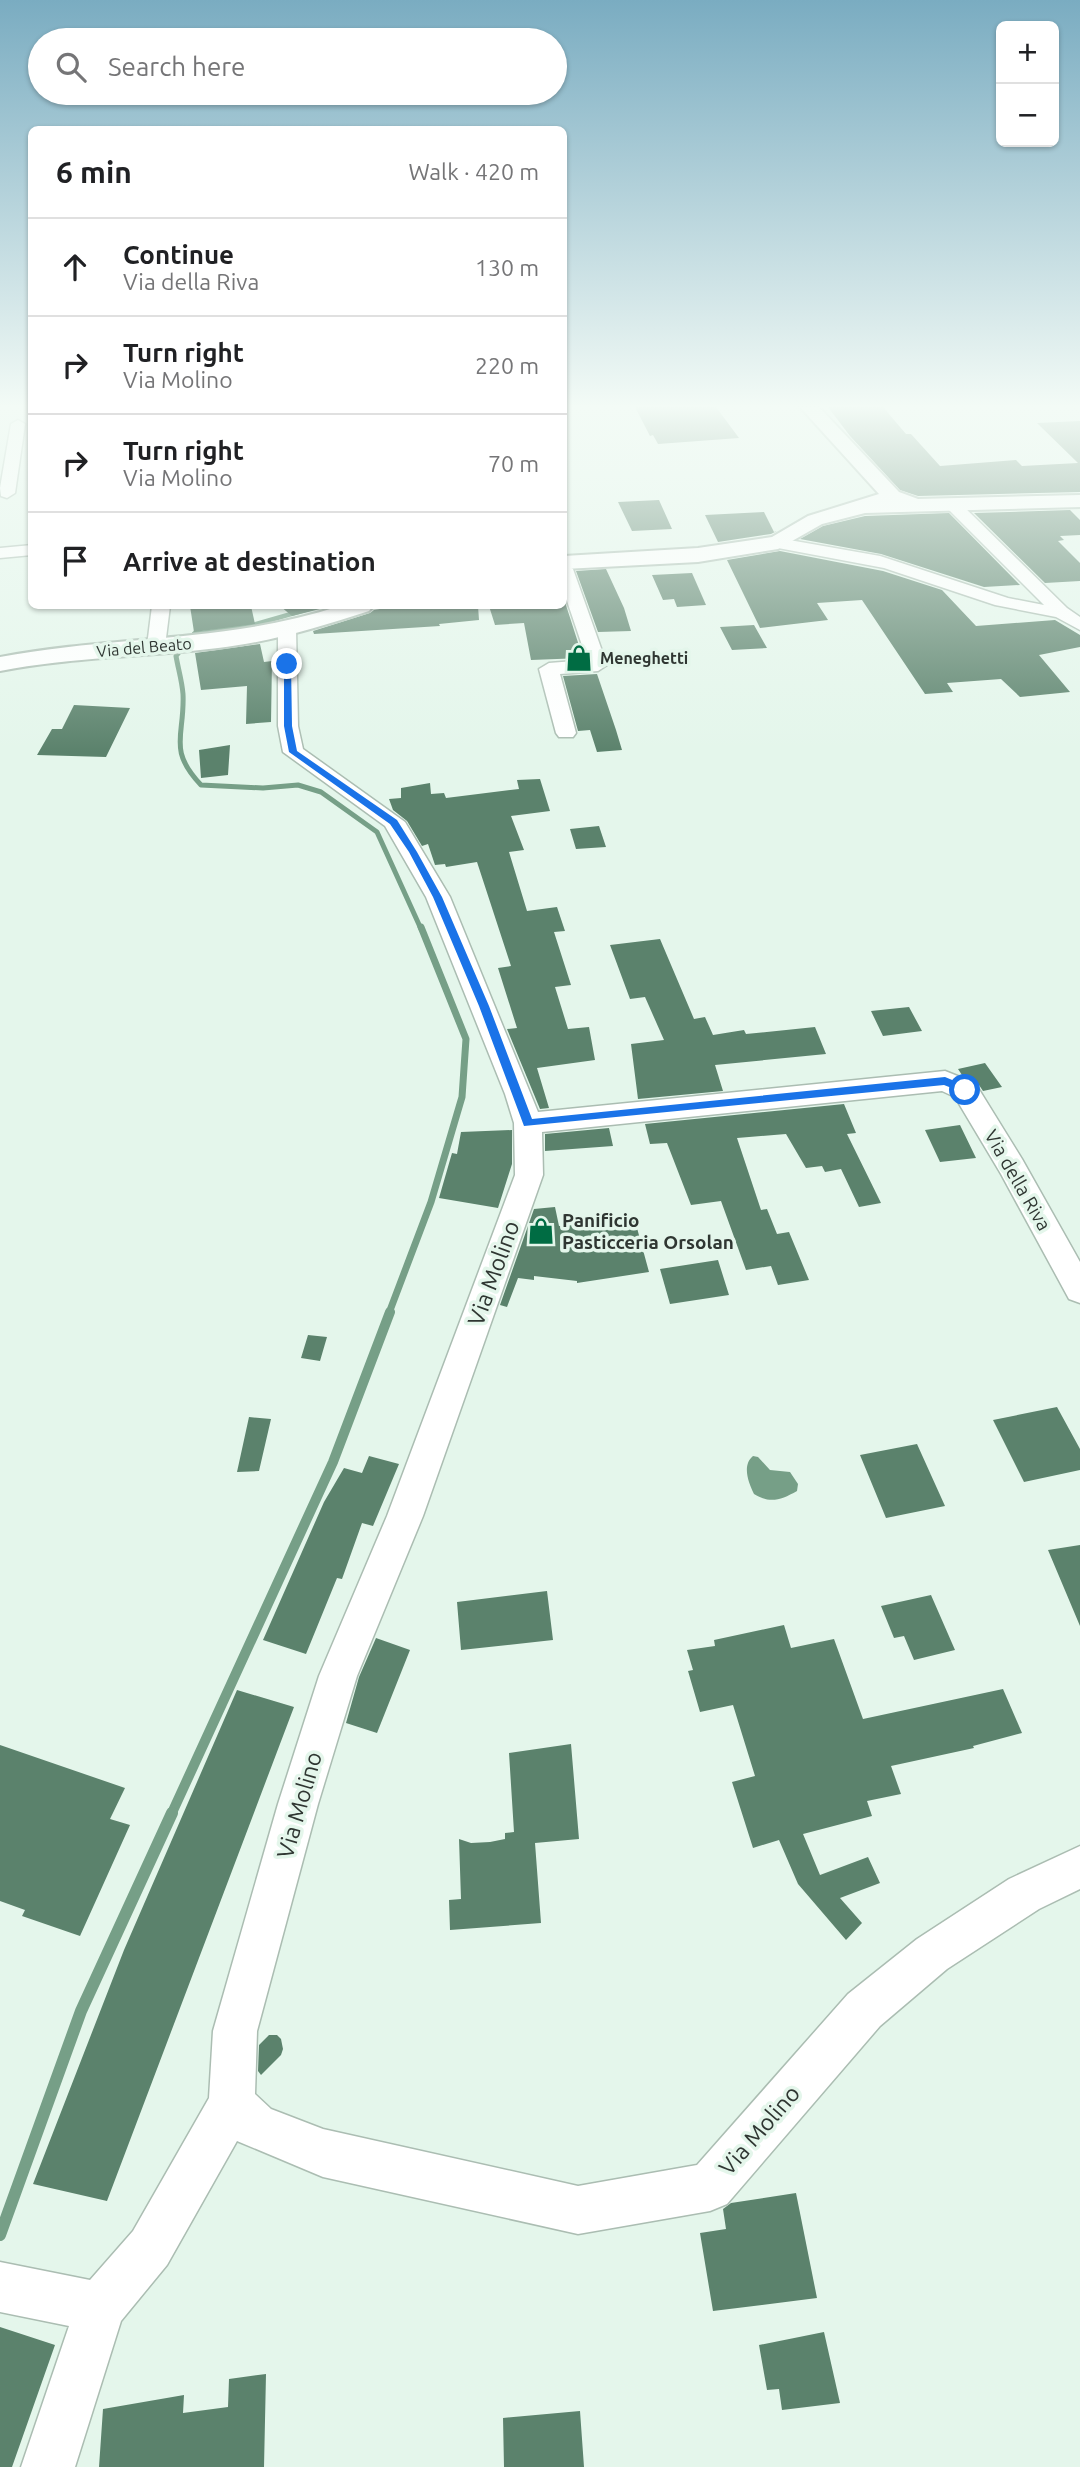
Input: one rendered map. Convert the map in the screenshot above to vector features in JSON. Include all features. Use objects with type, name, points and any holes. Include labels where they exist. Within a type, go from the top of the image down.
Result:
[{"type":"street","points":[[778,543],[811,522]]},
{"type":"street","points":[[970,522],[1061,612],[1080,625]]},
{"type":"street","points":[[567,563],[698,555],[778,543],[867,558],[1024,607],[1061,612]]},
{"type":"street","points":[[0,553],[28,551]]},
{"type":"street","points":[[566,733],[549,669],[598,665],[567,577]]},
{"type":"street","points":[[161,609],[165,646]]},
{"type":"street","name":"Via del Beato","points":[[0,664],[31,657],[202,643],[287,628],[351,609]]},
{"type":"street","name":"Via Molino","points":[[287,628],[288,726],[293,752],[394,822],[413,852],[438,897],[484,1006],[528,1124],[529,1175],[405,1516],[338,1676],[298,1804],[235,2031],[232,2103],[255,2126],[323,2153],[578,2210],[710,2187],[864,2010],[932,1954],[1024,1894],[1080,1867]]},
{"type":"street","name":"Via della Riva","points":[[528,1124],[945,1081],[965,1090],[1012,1167],[1080,1290]]},
{"type":"street","points":[[48,2467],[100,2306],[150,2248],[232,2103]]},
{"type":"street","points":[[5,2288],[100,2306]]},
{"type":"shaded area","points":[[753,1456],[758,1457],[770,1470],[790,1472],[798,1484],[797,1491],[776,1500],[754,1494],[747,1469]]},
{"type":"building","points":[[628,522],[669,522],[672,529],[632,531]]},
{"type":"building","points":[[708,522],[769,522],[774,532],[777,531],[771,534],[718,542]]},
{"type":"building","points":[[839,522],[958,522],[1020,585],[984,587],[881,554],[800,539],[823,526]]},
{"type":"building","points":[[983,522],[1080,522],[1080,535],[1060,536],[1064,540],[1058,541],[1080,563],[1080,581],[1045,583]]},
{"type":"building","points":[[780,551],[883,571],[942,590],[976,626],[1055,620],[1080,635],[1080,647],[1039,655],[1070,692],[1020,697],[1001,679],[947,683],[953,692],[925,694],[862,600],[817,603],[828,620],[760,628],[727,560]]},
{"type":"building","points":[[606,569],[624,608],[631,631],[598,632],[576,571]]},
{"type":"building","points":[[692,573],[706,605],[677,607],[674,599],[663,600],[652,575]]},
{"type":"building","points":[[567,608],[583,658],[531,660],[524,623],[495,625],[490,609]]},
{"type":"building","points":[[190,609],[252,609],[255,624],[194,632]]},
{"type":"building","points":[[284,609],[320,609],[292,616]]},
{"type":"building","points":[[478,609],[479,620],[439,624],[440,626],[314,634],[313,631],[374,610]]},
{"type":"building","points":[[754,625],[767,648],[732,650],[720,627]]},
{"type":"building","points":[[260,644],[264,662],[272,661],[271,722],[246,724],[247,686],[201,690],[195,653]]},
{"type":"building","points":[[597,674],[622,750],[597,752],[590,730],[578,731],[563,676]]},
{"type":"building","points":[[74,705],[130,708],[106,757],[37,755],[52,729],[62,729]]},
{"type":"building","points":[[230,745],[228,775],[201,778],[199,750]]},
{"type":"building","points":[[540,779],[550,811],[511,816],[524,850],[509,852],[527,911],[557,907],[565,931],[554,932],[571,985],[555,987],[568,1029],[589,1027],[595,1060],[537,1068],[549,1108],[540,1109],[507,1029],[517,1028],[498,968],[511,966],[477,862],[446,867],[445,864],[435,865],[428,844],[422,846],[407,821],[393,810],[389,799],[401,798],[401,788],[430,783],[431,794],[444,793],[446,798],[519,789],[517,780]]},
{"type":"building","points":[[599,826],[606,847],[576,849],[570,829]]},
{"type":"building","points":[[660,939],[694,1019],[705,1017],[713,1035],[744,1030],[746,1034],[815,1027],[826,1054],[715,1065],[723,1091],[638,1099],[631,1044],[664,1040],[645,997],[630,999],[610,945]]},
{"type":"building","points":[[909,1007],[922,1031],[883,1036],[871,1011]]},
{"type":"building","points":[[985,1063],[1002,1087],[983,1091],[977,1082],[962,1075],[958,1069]]},
{"type":"building","points":[[844,1104],[856,1133],[847,1134],[881,1203],[859,1207],[841,1169],[825,1172],[822,1166],[806,1168],[786,1134],[737,1138],[761,1210],[767,1209],[777,1234],[789,1232],[809,1280],[778,1285],[771,1266],[746,1270],[721,1201],[691,1205],[667,1143],[650,1144],[645,1124]]},
{"type":"building","points":[[960,1125],[976,1158],[940,1162],[925,1130]]},
{"type":"building","points":[[609,1128],[613,1146],[545,1151],[545,1134]]},
{"type":"building","points":[[512,1130],[512,1164],[498,1208],[439,1198],[452,1153],[457,1154],[461,1132]]},
{"type":"building","points":[[555,1207],[559,1226],[634,1217],[649,1272],[577,1283],[534,1276],[534,1280],[518,1278],[507,1307],[500,1305],[534,1209]]},
{"type":"building","points":[[718,1260],[729,1295],[670,1304],[660,1269]]},
{"type":"building","points":[[308,1335],[327,1337],[320,1361],[301,1358]]},
{"type":"building","points":[[1057,1407],[1080,1449],[1080,1470],[1024,1482],[993,1420]]},
{"type":"building","points":[[249,1417],[271,1419],[259,1471],[237,1472]]},
{"type":"building","points":[[917,1444],[945,1506],[886,1518],[860,1455]]},
{"type":"building","points":[[369,1456],[399,1464],[373,1526],[362,1523],[342,1579],[337,1578],[306,1654],[263,1640],[324,1502],[344,1468],[362,1473]]},
{"type":"building","points":[[1080,1545],[1080,1626],[1048,1550]]},
{"type":"building","points":[[547,1591],[553,1640],[461,1650],[457,1602]]},
{"type":"building","points":[[931,1595],[955,1650],[914,1660],[904,1636],[894,1638],[881,1606]]},
{"type":"building","points":[[784,1625],[791,1648],[834,1639],[863,1719],[1003,1689],[1022,1733],[973,1746],[974,1748],[891,1766],[901,1794],[867,1801],[872,1816],[803,1834],[820,1875],[868,1857],[880,1883],[840,1898],[862,1923],[846,1940],[798,1884],[779,1840],[753,1848],[732,1782],[755,1776],[733,1705],[700,1712],[688,1671],[693,1670],[687,1650],[715,1646],[714,1640]]},
{"type":"building","points":[[376,1638],[410,1650],[377,1733],[346,1723],[359,1677]]},
{"type":"building","points":[[237,1690],[294,1707],[107,2201],[33,2184],[124,1950]]},
{"type":"building","points":[[571,1744],[579,1839],[535,1843],[541,1923],[450,1930],[449,1900],[461,1899],[459,1839],[471,1843],[490,1842],[505,1839],[505,1833],[514,1832],[509,1753]]},
{"type":"building","points":[[0,1745],[125,1788],[110,1819],[130,1825],[80,1936],[22,1916],[25,1910],[0,1901]]},
{"type":"building","points":[[269,2035],[277,2035],[281,2039],[283,2049],[281,2055],[261,2075],[258,2071],[259,2045]]},
{"type":"building","points":[[796,2193],[817,2298],[713,2311],[700,2233],[726,2229],[723,2209],[731,2203]]},
{"type":"building","points":[[0,2327],[55,2345],[12,2467],[0,2467]]},
{"type":"building","points":[[824,2332],[840,2403],[782,2410],[779,2389],[767,2390],[759,2345]]},
{"type":"building","points":[[266,2374],[264,2467],[99,2467],[103,2409],[184,2395],[183,2413],[228,2407],[229,2379]]},
{"type":"building","points":[[580,2411],[584,2467],[504,2467],[503,2418]]},
{"type":"waterway","points":[[194,634],[249,626],[308,609]]},
{"type":"waterway","points":[[194,634],[200,632]]},
{"type":"waterway","points":[[194,634],[176,656],[183,694],[181,751],[191,772],[201,785],[263,788],[298,785],[321,792],[377,832],[421,929]]},
{"type":"waterway","points":[[389,1313],[431,1202],[462,1097],[466,1039],[421,927]]},
{"type":"waterway","points":[[171,1815],[333,1462],[390,1312]]},
{"type":"waterway","points":[[0,2235],[81,2011],[172,1813]]},
{"type":"place","name":"Meneghetti","points":[[579,658]]},
{"type":"place","name":"Panificio Pasticceria Orsolan","points":[[541,1231]]},
{"type":"route","points":[[287,664],[288,726],[293,752],[394,822],[413,852],[438,897],[519,1094],[528,1124],[945,1081],[965,1090]]}]
